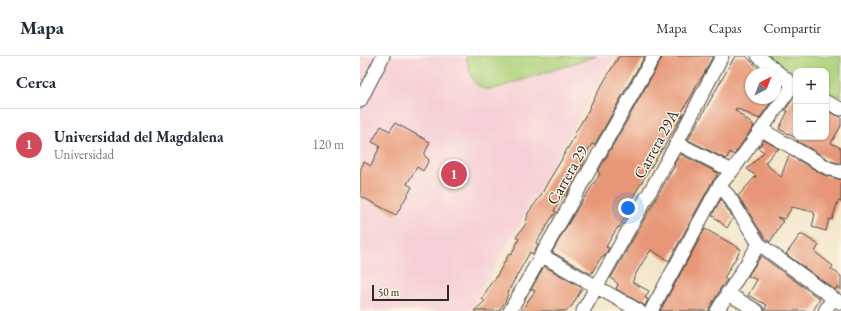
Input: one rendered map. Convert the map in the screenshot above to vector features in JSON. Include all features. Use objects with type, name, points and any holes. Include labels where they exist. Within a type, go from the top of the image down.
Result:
[{"type":"street","points":[[360,101],[383,56]]},
{"type":"street","name":"Carrera 29","points":[[510,311],[654,56]]},
{"type":"street","name":"Carrera 29A","points":[[583,311],[677,142],[722,56]]},
{"type":"street","points":[[758,56],[793,84]]},
{"type":"street","points":[[651,311],[719,186],[732,171],[793,89]]},
{"type":"street","points":[[829,103],[841,109]]},
{"type":"street","points":[[762,130],[828,168],[841,172]]},
{"type":"street","points":[[677,142],[732,171]]},
{"type":"street","points":[[719,186],[728,195],[759,244],[837,300],[825,311]]},
{"type":"street","points":[[717,311],[759,244]]},
{"type":"street","points":[[541,255],[639,311]]},
{"type":"street","points":[[728,293],[757,311]]},
{"type":"shaded area","points":[[360,56],[615,56],[469,311],[360,311]]},
{"type":"green space","points":[[466,56],[597,56],[494,89],[487,89],[481,87],[473,80]]},
{"type":"green space","points":[[766,56],[841,56],[841,97],[829,94],[829,68],[793,68],[793,78]]},
{"type":"building","points":[[619,56],[645,56],[602,132],[594,145],[592,144],[583,159],[585,160],[569,187],[566,196],[563,194],[554,211],[556,212],[536,243],[538,245],[532,254],[530,252],[499,311],[474,311],[485,301],[482,299],[509,254],[511,255],[519,239],[516,237],[526,224],[528,213],[540,197]]},
{"type":"building","points":[[663,56],[713,56],[681,113],[683,114],[631,200],[628,212],[606,247],[609,248],[604,257],[602,256],[591,274],[552,252],[577,209],[600,174],[598,172]]},
{"type":"building","points":[[735,56],[746,56],[758,68],[745,68],[745,104],[770,104],[759,119],[736,108],[735,110],[754,126],[734,155],[730,152],[726,159],[688,140]]},
{"type":"building","points":[[793,99],[793,136],[779,129],[788,111],[785,110]]},
{"type":"building","points":[[829,112],[841,117],[841,126],[831,143],[841,148],[841,164],[831,161],[797,141],[829,140]]},
{"type":"building","points":[[395,123],[430,142],[424,155],[429,160],[423,171],[417,167],[407,184],[412,187],[396,215],[360,196],[360,170],[364,162],[371,166],[380,146],[372,142],[381,126],[390,131]]},
{"type":"building","points":[[764,140],[779,149],[774,152],[765,163],[781,177],[789,155],[824,175],[841,180],[841,202],[838,201],[832,220],[829,219],[826,231],[812,227],[815,214],[813,213],[814,212],[792,207],[785,219],[777,217],[783,221],[770,242],[765,238],[738,196],[756,176],[747,169],[764,152],[758,148]]},
{"type":"building","points":[[680,154],[718,173],[669,261],[651,250],[633,279],[632,282],[649,291],[645,298],[648,299],[645,306],[616,289],[618,284],[611,278]]},
{"type":"building","points":[[721,199],[733,218],[727,228],[712,215]]},
{"type":"building","points":[[705,229],[741,249],[724,278],[727,280],[720,289],[709,311],[660,311]]},
{"type":"building","points":[[800,235],[803,235],[819,245],[815,252],[833,266],[831,269],[841,276],[841,290],[837,287],[835,290],[786,254]]},
{"type":"building","points":[[761,256],[820,299],[813,311],[765,311],[767,305],[748,295],[757,280],[748,276]]},
{"type":"building","points":[[544,266],[582,288],[572,306],[566,311],[521,311],[535,291],[531,289]]},
{"type":"place","name":"Universidad del Magdalena","points":[[454,174]]}]
